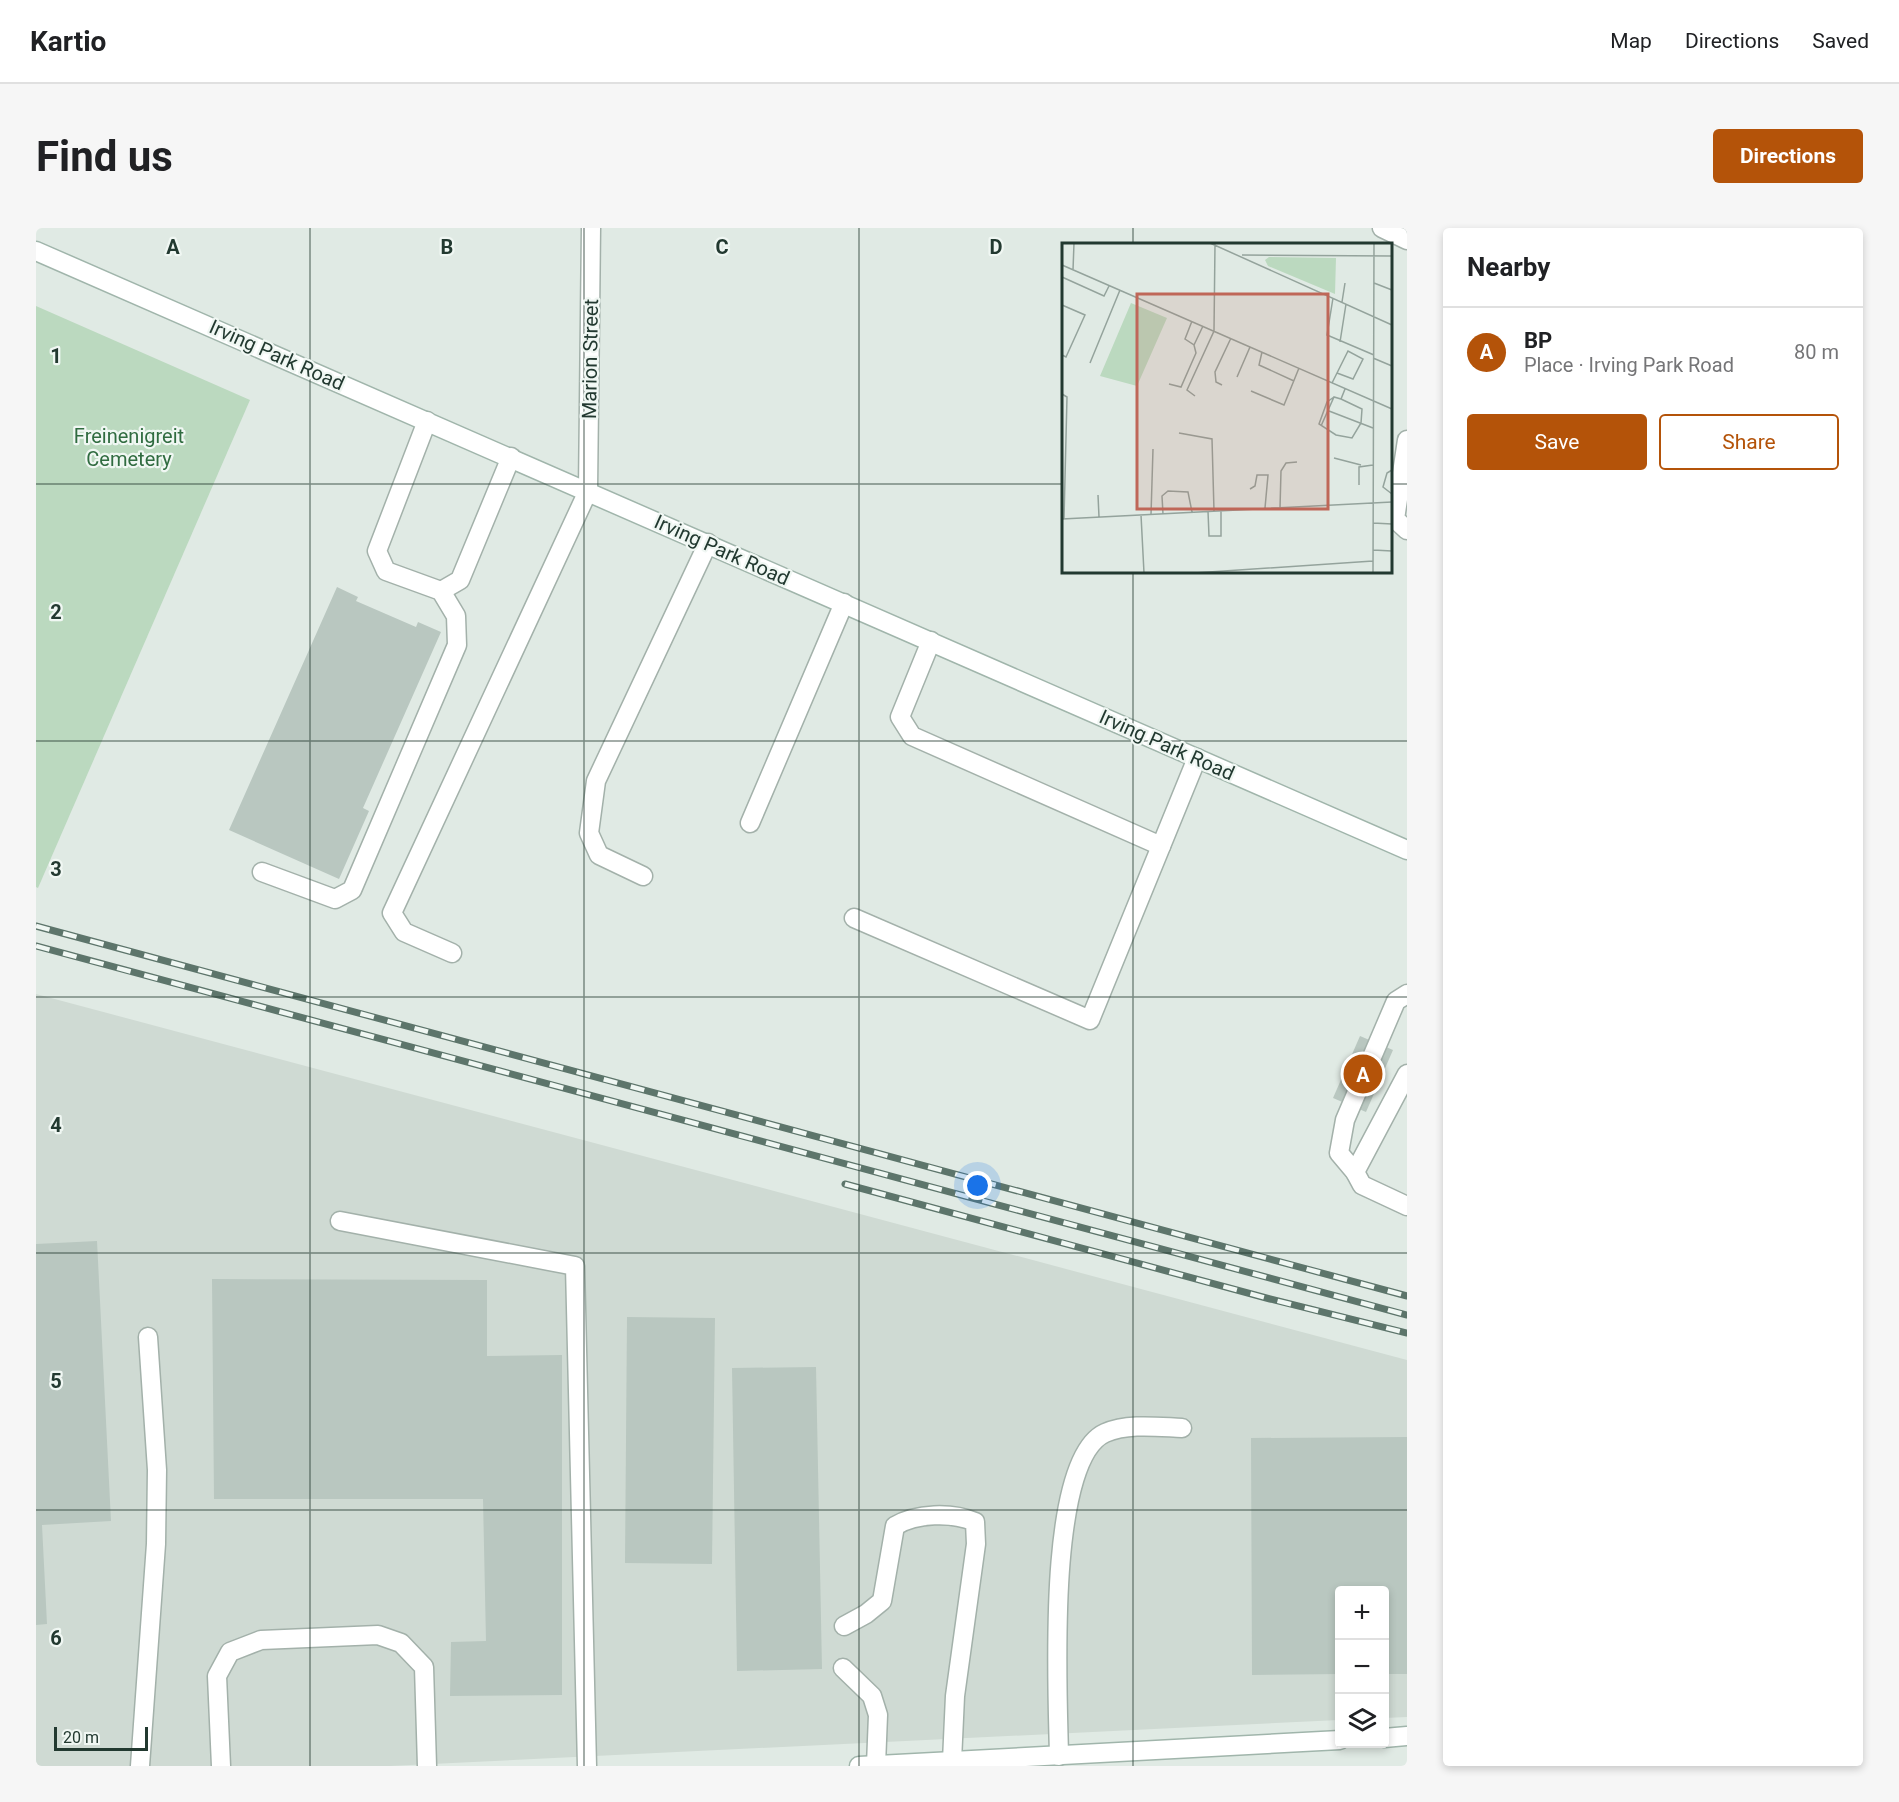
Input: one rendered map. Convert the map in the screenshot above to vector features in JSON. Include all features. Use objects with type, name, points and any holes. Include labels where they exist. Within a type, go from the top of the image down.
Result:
[{"type":"main road","name":"Marion Street","points":[[588,491],[591,228]]},
{"type":"main road","points":[[1382,228],[1407,240]]},
{"type":"main road","name":"Irving Park Road","points":[[36,251],[1407,850]]},
{"type":"main road","points":[[262,872],[335,899],[352,890],[457,645],[456,616],[441,591],[386,571],[376,551],[428,421]]},
{"type":"main road","points":[[1407,440],[1395,519],[1407,530]]},
{"type":"main road","points":[[441,591],[460,580],[511,457]]},
{"type":"main road","points":[[452,953],[404,932],[392,913],[588,491]]},
{"type":"main road","points":[[643,876],[599,855],[589,833],[596,781],[708,543]]},
{"type":"main road","points":[[750,823],[844,603]]},
{"type":"main road","points":[[931,641],[900,717],[912,736],[1161,846]]},
{"type":"main road","points":[[854,918],[1090,1020],[1197,758]]},
{"type":"main road","points":[[1407,994],[1396,1001],[1345,1120],[1339,1153],[1355,1172],[1362,1185],[1407,1206]]},
{"type":"main road","points":[[1355,1172],[1407,1074]]},
{"type":"main road","points":[[340,1221],[575,1266],[587,1766]]},
{"type":"main road","points":[[140,1766],[156,1544],[158,1470],[148,1337]]},
{"type":"main road","points":[[1059,1756],[1057,1671],[1061,1539],[1070,1491],[1084,1454],[1104,1434],[1140,1427],[1182,1428]]},
{"type":"main road","points":[[844,1626],[866,1614],[882,1601],[895,1526],[908,1518],[960,1516],[975,1522],[976,1544],[955,1696],[952,1761]]},
{"type":"main road","points":[[221,1766],[217,1676],[230,1652],[261,1640],[378,1635],[401,1643],[424,1667],[427,1766]]},
{"type":"main road","points":[[843,1668],[872,1696],[878,1715],[868,1766],[1335,1740]]},
{"type":"main road","points":[[1389,1738],[1407,1736]]},
{"type":"shaded area","points":[[36,994],[1407,1360],[1407,1717],[1389,1718],[1389,1586],[1335,1586],[1335,1720],[390,1766],[36,1766]]},
{"type":"green space","name":"Freinenigreit Cemetery","points":[[36,306],[250,400],[38,888],[36,887]]},
{"type":"building","points":[[337,587],[358,597],[356,601],[416,627],[418,622],[441,632],[363,808],[369,811],[339,879],[229,830]]},
{"type":"building","points":[[1360,1036],[1393,1050],[1366,1112],[1333,1098]]},
{"type":"building","points":[[97,1241],[111,1521],[42,1525],[47,1624],[36,1625],[36,1244]]},
{"type":"building","points":[[212,1279],[487,1280],[487,1356],[562,1355],[562,1695],[450,1696],[451,1642],[486,1641],[483,1499],[214,1499]]},
{"type":"building","points":[[627,1317],[715,1318],[712,1564],[625,1563]]},
{"type":"building","points":[[816,1367],[822,1669],[737,1671],[732,1368]]},
{"type":"building","points":[[1407,1437],[1407,1674],[1389,1674],[1389,1586],[1335,1586],[1335,1674],[1252,1675],[1251,1438]]},
{"type":"railway","points":[[36,926],[1407,1296]]},
{"type":"railway","points":[[36,946],[1407,1315]]},
{"type":"railway","points":[[845,1184],[1270,1299],[1407,1333]]},
{"type":"place","name":"BP","points":[[1363,1074]]}]
